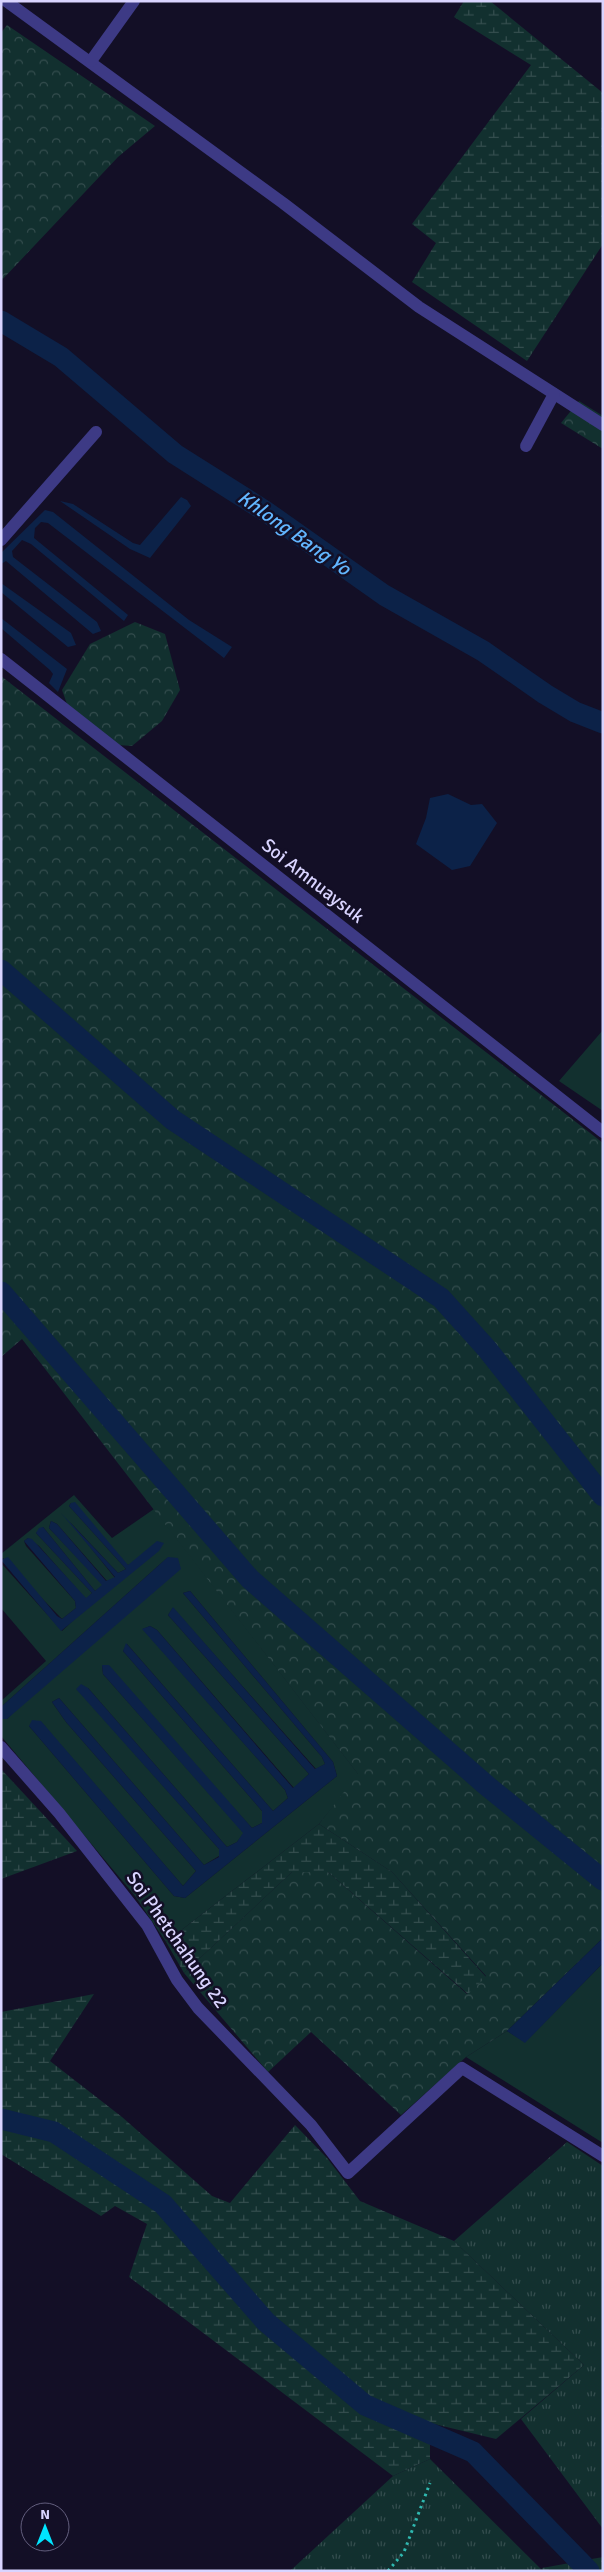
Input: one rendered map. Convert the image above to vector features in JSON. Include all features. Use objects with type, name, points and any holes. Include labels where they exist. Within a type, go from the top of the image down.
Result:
[{"type":"street","points":[[6,1],[91,61],[283,203],[418,307],[603,425]]},
{"type":"street","points":[[91,61],[134,1]]},
{"type":"street","points":[[526,446],[554,394]]},
{"type":"street","points":[[1,540],[96,432]]},
{"type":"street","name":"Soi Amnuaysuk","points":[[1,659],[603,1132]]},
{"type":"street","name":"Soi Phetchahung 22","points":[[1,1747],[59,1813],[147,1925],[177,1980],[198,2008],[310,2125],[348,2174],[462,2068],[603,2156]]},
{"type":"path","points":[[388,2571],[404,2552],[430,2483]]},
{"type":"green space","points":[[464,1],[490,1],[603,93],[603,244],[527,361],[412,282],[436,243],[412,224],[531,65],[454,17]]},
{"type":"green space","points":[[7,25],[155,126],[118,157],[1,281],[1,33]]},
{"type":"green space","points":[[579,401],[603,416],[603,449],[561,423]]},
{"type":"green space","points":[[135,622],[165,634],[180,690],[162,721],[132,746],[118,745],[67,704],[62,690],[90,644]]},
{"type":"green space","points":[[1,676],[603,1143],[603,1938],[507,2031],[466,2057],[401,2115],[311,2032],[268,2072],[184,1973],[292,1872],[328,1872],[467,1994],[486,1976],[392,1872],[319,1824],[358,1774],[22,1339],[1,1357]]},
{"type":"green space","points":[[603,1030],[603,1111],[559,1081]]},
{"type":"green space","points":[[74,1495],[112,1538],[154,1509],[359,1775],[319,1824],[166,1942],[135,1896],[1,1736],[1,1719],[7,1719],[168,1557],[1,1707],[1,1701],[46,1661],[1,1608],[1,1563],[62,1631],[135,1562],[128,1565],[124,1563],[71,1503],[69,1506],[126,1569],[118,1573],[70,1522],[115,1578],[107,1581],[57,1524],[51,1521],[49,1528],[103,1585],[95,1591],[43,1527],[36,1533],[92,1593],[86,1599],[39,1546],[28,1538],[24,1541],[26,1546],[75,1601],[76,1608],[62,1619],[3,1558],[1,1560],[1,1554]],"holes":[[[190,1591],[333,1762],[337,1776],[185,1898],[174,1896],[29,1726],[40,1721],[183,1886],[196,1871],[66,1722],[52,1702],[59,1698],[204,1865],[219,1856],[219,1849],[77,1689],[88,1688],[227,1847],[237,1842],[244,1833],[103,1674],[102,1665],[252,1828],[262,1823],[262,1811],[123,1651],[127,1644],[273,1811],[288,1798],[285,1790],[143,1629],[150,1626],[157,1630],[294,1788],[309,1774],[168,1615],[173,1608],[316,1769],[325,1764],[322,1757],[183,1593]]]},
{"type":"green space","points":[[1,1769],[77,1851],[1,1879]]},
{"type":"green space","points":[[319,1824],[392,1872],[486,1977],[468,1994],[328,1872],[292,1872],[184,1973],[166,1942]]},
{"type":"green space","points":[[603,1963],[603,2143],[466,2057],[507,2031],[525,2042]]},
{"type":"green space","points":[[94,1994],[50,2061],[122,2117],[212,2196],[230,2203],[295,2125],[327,2158],[360,2201],[454,2241],[584,2365],[496,2439],[430,2423],[430,2459],[393,2476],[129,2277],[147,2224],[115,2206],[101,2216],[1,2154],[1,2012]]},
{"type":"green space","points":[[567,2142],[603,2166],[603,2529],[521,2419],[584,2365],[454,2241]]},
{"type":"green space","points":[[430,2459],[543,2571],[290,2571],[393,2476]]},
{"type":"green space","points":[[603,2557],[603,2571],[543,2571],[542,2568]]},
{"type":"water","points":[[181,497],[187,500],[191,506],[150,558],[130,549],[60,501],[73,504],[133,543],[140,545]]},
{"type":"water","points":[[45,510],[53,512],[189,620],[232,647],[224,658],[48,523],[41,522],[35,528],[34,538],[128,615],[124,621],[31,544],[22,540],[12,551],[13,557],[97,622],[101,631],[93,634],[6,561],[1,564],[1,553]]},
{"type":"water","points":[[1,583],[71,633],[76,645],[68,647],[1,592]]},
{"type":"water","points":[[1,618],[67,669],[58,692],[49,683],[53,674],[50,670],[1,628]]},
{"type":"water","points":[[448,794],[471,805],[482,804],[497,823],[470,866],[452,870],[416,844],[426,818],[430,798]]},
{"type":"water","points":[[75,1502],[128,1565],[157,1541],[164,1543],[159,1551],[61,1631],[1,1560],[8,1557],[57,1616],[62,1619],[76,1608],[75,1601],[24,1541],[28,1538],[32,1539],[86,1598],[92,1593],[36,1533],[39,1528],[43,1527],[95,1591],[102,1585],[49,1528],[51,1521],[57,1524],[106,1581],[115,1577],[61,1513],[118,1573],[126,1569],[69,1506]]},
{"type":"water","points":[[168,1557],[178,1558],[181,1569],[7,1719],[1,1719],[1,1707]]},
{"type":"water","points":[[190,1591],[333,1762],[337,1776],[185,1898],[174,1896],[29,1726],[32,1720],[41,1721],[183,1886],[196,1871],[66,1722],[52,1702],[59,1698],[204,1865],[219,1857],[219,1849],[76,1689],[81,1684],[88,1688],[227,1847],[237,1842],[243,1833],[103,1674],[102,1665],[109,1665],[252,1828],[262,1823],[262,1811],[123,1651],[126,1643],[273,1811],[288,1798],[285,1790],[142,1629],[150,1626],[157,1630],[293,1788],[309,1774],[168,1615],[173,1607],[315,1769],[325,1764],[322,1757],[183,1593]]},
{"type":"water","points":[[603,1938],[603,1963],[525,2043],[507,2031]]},
{"type":"waterway","name":"Khlong Bang Yo","points":[[1,321],[61,357],[175,454],[265,511],[384,595],[483,651],[545,694],[575,712],[603,723]]},
{"type":"waterway","points":[[1,970],[173,1120],[441,1298],[487,1349],[603,1496]]},
{"type":"waterway","points":[[1,1292],[250,1579],[486,1785],[603,1880]]},
{"type":"waterway","points":[[1,2119],[54,2132],[163,2204],[266,2322],[365,2405],[473,2452],[589,2571]]}]
